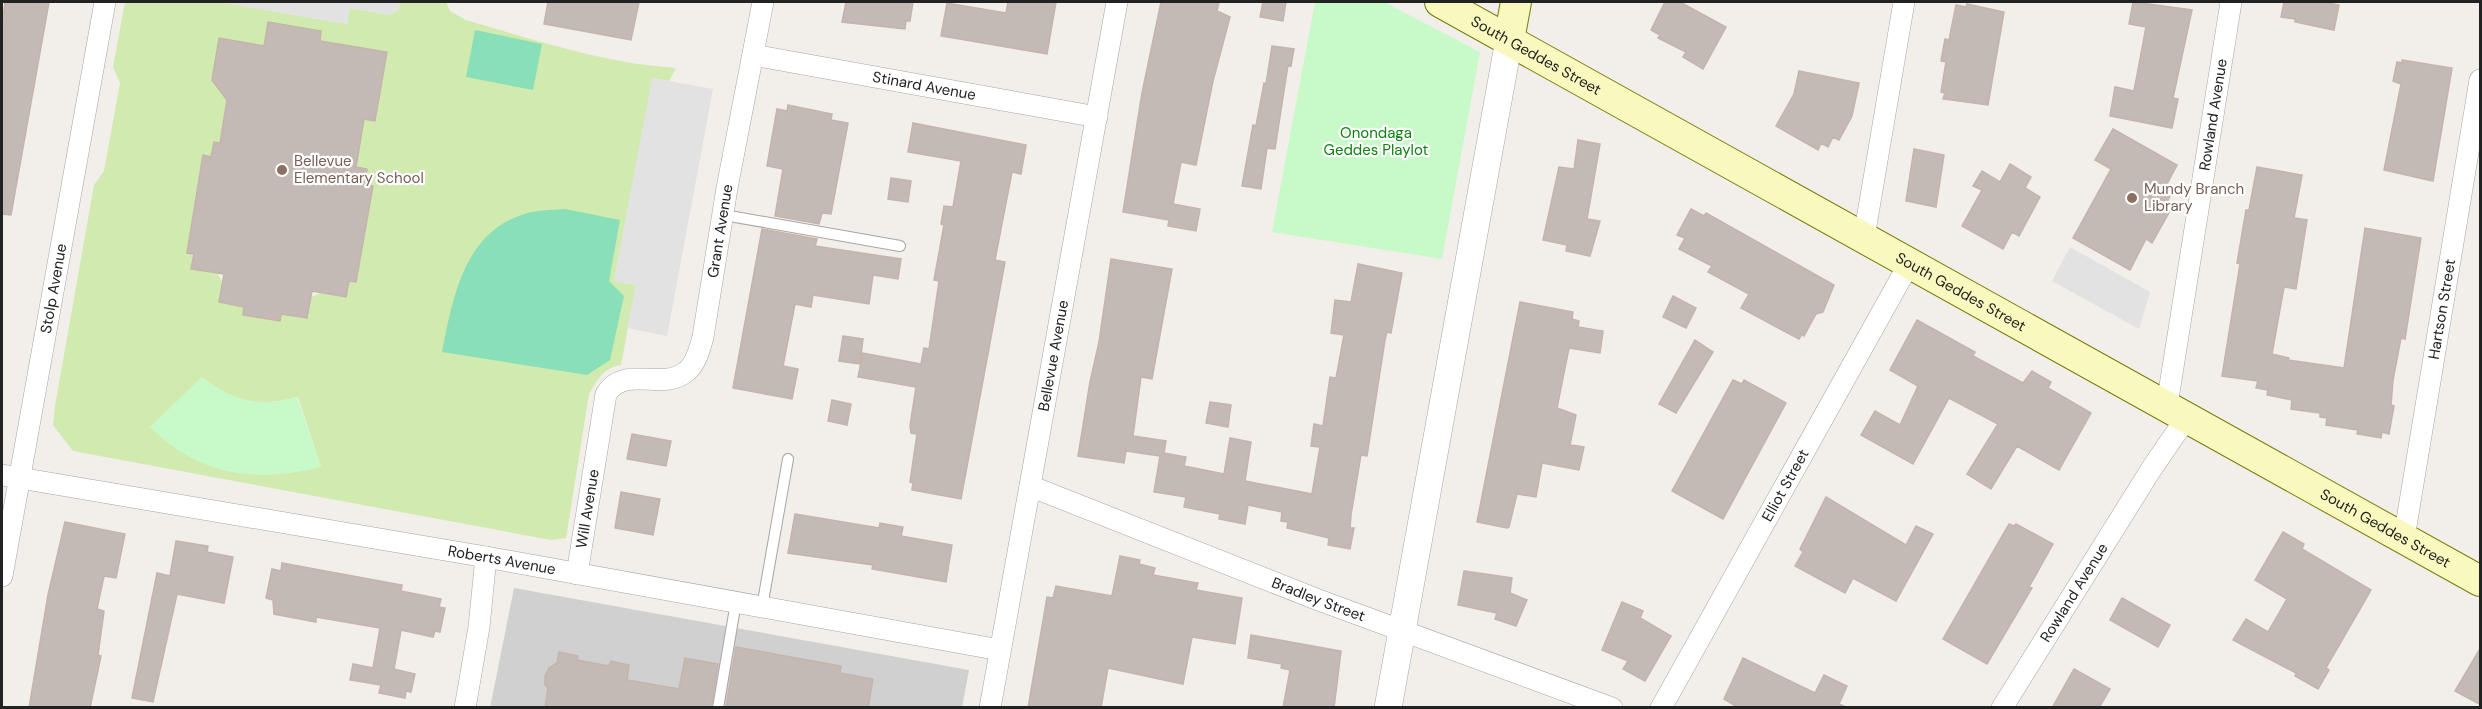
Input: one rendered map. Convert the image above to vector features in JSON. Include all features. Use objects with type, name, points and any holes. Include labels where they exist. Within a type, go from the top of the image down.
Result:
[{"type":"main road","name":"South Geddes Street","points":[[1440,2],[2481,580]]},
{"type":"main road","points":[[1509,40],[1516,2]]},
{"type":"street","name":"Stolp Avenue","points":[[2,576],[10,477],[105,2]]},
{"type":"street","name":"Grant Avenue","points":[[606,394],[612,384],[631,378],[672,378],[687,371],[697,356],[703,338],[763,2]]},
{"type":"street","name":"Bellevue Avenue","points":[[990,708],[1117,2]]},
{"type":"street","points":[[1864,237],[1904,2]]},
{"type":"street","name":"Rowland Avenue","points":[[2002,708],[2146,477],[2177,411],[2231,2]]},
{"type":"street","points":[[1388,708],[1509,40]]},
{"type":"street","name":"Stinard Avenue","points":[[753,55],[1097,117]]},
{"type":"street","name":"Hartson Street","points":[[2404,538],[2481,80]]},
{"type":"street","name":"Elliot Street","points":[[1661,708],[1910,262]]},
{"type":"street","name":"Will Avenue","points":[[577,574],[606,394]]},
{"type":"street","name":"Roberts Avenue","points":[[10,477],[486,557],[1000,650]]},
{"type":"street","name":"Bradley Street","points":[[1030,486],[1402,630],[1612,708]]},
{"type":"street","points":[[465,708],[479,627],[486,557]]},
{"type":"lane","points":[[724,215],[900,246]]},
{"type":"lane","points":[[762,607],[788,459]]},
{"type":"lane","points":[[718,708],[736,602]]},
{"type":"shaded area","points":[[219,2],[400,2],[398,10],[390,15],[350,8],[347,24]]},
{"type":"shaded area","points":[[652,78],[713,89],[667,336],[627,328],[636,285],[614,281]]},
{"type":"shaded area","points":[[2070,247],[2150,292],[2139,329],[2052,281]]},
{"type":"shaded area","points":[[514,588],[969,670],[962,707],[490,708]]},
{"type":"green space","points":[[125,2],[219,2],[347,24],[350,8],[390,15],[398,10],[400,2],[446,2],[450,11],[466,20],[544,43],[622,61],[676,68],[669,81],[653,78],[614,281],[636,285],[621,365],[605,372],[589,394],[566,538],[551,540],[73,451],[53,425],[94,185],[104,171],[120,83],[113,67]],"holes":[[[321,31],[320,41],[387,52],[376,120],[364,119],[356,167],[367,169],[365,185],[373,187],[356,282],[349,281],[311,297],[307,318],[281,314],[280,321],[243,315],[244,307],[219,302],[222,281],[217,273],[191,269],[194,254],[187,253],[203,156],[211,157],[214,142],[220,143],[227,100],[212,80],[219,38],[264,46]],[[215,387],[246,401],[265,402],[298,397],[321,467],[150,427]]]},
{"type":"green space","name":"Onondaga Geddes Playlot","points":[[1315,2],[1384,2],[1480,52],[1442,259],[1272,232]]},
{"type":"green space","points":[[475,30],[542,44],[533,90],[466,77]]},
{"type":"green space","points":[[565,209],[620,220],[609,281],[624,296],[610,360],[587,375],[442,352],[457,288],[465,268],[489,234],[506,222],[528,213]]},
{"type":"green space","points":[[202,377],[224,392],[247,400],[271,402],[297,397],[321,467],[273,474],[230,471],[189,456],[169,443],[150,427]]},
{"type":"building","points":[[5,2],[49,2],[11,215],[2,214],[2,26]]},
{"type":"building","points":[[548,2],[639,2],[631,40],[544,24]]},
{"type":"building","points":[[846,2],[913,2],[910,21],[906,21],[905,29],[842,22]]},
{"type":"building","points":[[1008,2],[1056,2],[1047,54],[941,36],[947,3],[1006,13]]},
{"type":"building","points":[[1161,2],[1219,2],[1217,11],[1230,17],[1213,81],[1196,165],[1181,162],[1173,204],[1200,209],[1196,231],[1168,226],[1169,220],[1123,212],[1142,93]]},
{"type":"building","points":[[1263,2],[1286,2],[1283,21],[1260,17]]},
{"type":"building","points":[[1665,2],[1680,2],[1726,27],[1703,69],[1683,57],[1686,52],[1658,38],[1660,35],[1651,30]]},
{"type":"building","points":[[2133,2],[2192,10],[2173,98],[2178,99],[2172,128],[2110,116],[2115,87],[2134,91],[2146,27],[2129,24]]},
{"type":"building","points":[[2284,2],[2322,2],[2339,5],[2334,30],[2281,17]]},
{"type":"building","points":[[1967,4],[2004,12],[1988,105],[1943,99],[1945,93],[1941,92],[1946,62],[1941,61],[1945,39],[1949,40],[1956,5],[1966,7]]},
{"type":"building","points":[[268,22],[321,31],[320,41],[387,52],[375,121],[364,119],[356,167],[367,169],[365,185],[373,186],[356,282],[349,281],[346,297],[312,291],[307,318],[281,314],[280,321],[243,315],[244,307],[219,302],[224,274],[191,269],[194,254],[187,253],[203,155],[211,157],[214,142],[220,143],[227,100],[212,80],[219,38],[264,46]]},
{"type":"building","points":[[1272,46],[1294,49],[1291,66],[1288,65],[1275,149],[1267,148],[1261,189],[1242,186],[1253,125],[1256,126],[1264,83],[1266,84]]},
{"type":"building","points":[[2402,60],[2452,68],[2433,181],[2384,170],[2401,84],[2393,81],[2397,62],[2402,63]]},
{"type":"building","points":[[1799,71],[1859,83],[1852,116],[1839,140],[1833,137],[1828,147],[1821,143],[1818,150],[1776,126],[1794,94]]},
{"type":"building","points":[[788,105],[832,114],[831,120],[848,123],[831,214],[822,213],[819,224],[775,216],[783,169],[767,166],[777,109],[787,111]]},
{"type":"building","points":[[913,123],[1026,145],[1021,174],[1012,172],[995,260],[1005,262],[961,499],[912,490],[913,483],[910,482],[917,434],[911,433],[910,426],[916,387],[858,377],[863,353],[921,364],[924,348],[929,349],[939,281],[934,280],[944,225],[941,224],[944,206],[953,207],[961,161],[908,152]]},
{"type":"building","name":"Mundy Branch Library","points":[[2113,129],[2177,165],[2166,186],[2173,190],[2165,206],[2171,209],[2152,243],[2146,239],[2130,270],[2073,238],[2111,169],[2095,160]]},
{"type":"building","points":[[1578,140],[1600,144],[1587,219],[1600,221],[1590,256],[1566,251],[1567,245],[1543,240],[1559,167],[1574,169]]},
{"type":"building","points":[[1914,149],[1944,155],[1936,207],[1906,201]]},
{"type":"building","points":[[2010,164],[2031,177],[2025,188],[2040,197],[2019,236],[2012,232],[2003,249],[1962,226],[1982,190],[1973,186],[1982,171],[2000,182]]},
{"type":"building","points":[[2257,167],[2302,175],[2294,218],[2307,220],[2296,289],[2284,287],[2272,354],[2289,358],[2288,360],[2344,368],[2365,228],[2421,238],[2405,339],[2401,338],[2393,380],[2391,405],[2394,406],[2389,434],[2382,432],[2381,438],[2357,434],[2358,430],[2326,425],[2327,418],[2320,417],[2320,413],[2291,409],[2292,400],[2267,395],[2268,390],[2256,388],[2258,381],[2222,376],[2240,264],[2237,263],[2246,210],[2249,210]]},
{"type":"building","points":[[891,178],[911,181],[908,202],[888,199]]},
{"type":"building","points":[[1691,209],[1704,216],[1706,213],[1834,285],[1823,312],[1816,314],[1804,336],[1802,334],[1799,339],[1741,308],[1749,294],[1708,272],[1712,266],[1679,249],[1685,238],[1677,235]]},
{"type":"building","points":[[762,229],[817,239],[815,246],[901,259],[898,279],[873,275],[869,304],[813,295],[811,307],[795,304],[783,366],[798,369],[792,399],[733,388]]},
{"type":"building","points":[[1111,259],[1172,269],[1152,379],[1141,377],[1133,436],[1166,441],[1164,453],[1186,457],[1184,466],[1224,474],[1230,438],[1251,442],[1245,481],[1312,494],[1320,447],[1311,446],[1314,424],[1323,426],[1330,377],[1336,378],[1344,335],[1331,333],[1335,300],[1351,302],[1358,264],[1402,273],[1391,333],[1387,332],[1385,340],[1367,456],[1361,455],[1351,515],[1350,528],[1354,528],[1350,549],[1328,545],[1329,538],[1287,528],[1288,522],[1281,521],[1282,512],[1248,505],[1245,524],[1219,519],[1220,514],[1184,507],[1186,497],[1154,492],[1160,456],[1126,451],[1124,463],[1078,456],[1099,342]]},
{"type":"building","points":[[1673,296],[1696,308],[1686,328],[1663,317]]},
{"type":"building","points":[[1520,302],[1573,312],[1572,319],[1579,321],[1578,327],[1603,331],[1600,353],[1569,348],[1557,408],[1576,415],[1570,445],[1584,447],[1579,470],[1542,463],[1536,497],[1517,494],[1507,528],[1477,522]]},
{"type":"building","points":[[1917,320],[1975,352],[1973,356],[2023,383],[2032,371],[2051,382],[2048,388],[2091,413],[2059,470],[2017,446],[1991,489],[1967,474],[1998,424],[1949,398],[1913,464],[1861,435],[1875,411],[1900,425],[1918,386],[1890,370]]},
{"type":"building","points":[[843,336],[863,339],[860,364],[839,361]]},
{"type":"building","points":[[1695,340],[1713,352],[1676,413],[1659,404]]},
{"type":"building","points":[[1733,380],[1742,384],[1744,380],[1786,403],[1723,519],[1672,491]]},
{"type":"building","points":[[832,400],[851,404],[847,425],[828,421]]},
{"type":"building","points":[[1210,402],[1231,405],[1228,427],[1206,423]]},
{"type":"building","points":[[632,434],[671,441],[666,466],[627,459]]},
{"type":"building","points":[[621,492],[660,499],[653,535],[615,528]]},
{"type":"building","points":[[1826,497],[1906,545],[1916,526],[1933,534],[1896,601],[1853,578],[1845,593],[1795,566],[1803,552],[1800,549]]},
{"type":"building","points":[[795,514],[879,528],[880,523],[903,527],[901,536],[952,545],[946,582],[872,569],[873,565],[788,553]]},
{"type":"building","points":[[65,522],[125,534],[116,578],[104,576],[97,609],[104,611],[98,655],[101,656],[90,708],[29,708],[48,595]]},
{"type":"building","points":[[2009,524],[2014,526],[2016,524],[2053,544],[2029,587],[2032,588],[1987,664],[1943,639]]},
{"type":"building","points":[[2283,532],[2304,544],[2302,549],[2371,590],[2326,668],[2329,670],[2318,689],[2295,676],[2296,673],[2233,640],[2246,619],[2268,632],[2287,599],[2255,580]]},
{"type":"building","points":[[176,541],[208,546],[207,552],[233,557],[224,603],[177,594],[153,702],[132,698],[157,573],[170,576]]},
{"type":"building","points":[[1120,556],[1140,560],[1139,564],[1155,568],[1153,575],[1198,583],[1196,590],[1242,598],[1235,644],[1192,637],[1183,684],[1108,668],[1101,708],[1028,708],[1047,597],[1053,598],[1056,586],[1112,596]]},
{"type":"building","points":[[282,563],[402,585],[401,591],[441,599],[439,607],[445,608],[440,632],[435,631],[433,637],[401,630],[394,669],[415,674],[411,692],[406,691],[405,698],[379,693],[381,685],[350,680],[353,664],[373,668],[380,628],[316,617],[316,622],[274,614],[273,600],[266,598],[272,569],[281,571]]},
{"type":"building","points":[[1464,571],[1512,578],[1510,593],[1527,600],[1516,626],[1495,619],[1497,613],[1458,605]]},
{"type":"building","points":[[2122,598],[2170,625],[2158,647],[2110,620]]},
{"type":"building","points":[[1622,602],[1643,611],[1640,618],[1671,636],[1645,681],[1623,669],[1628,661],[1602,650]]},
{"type":"building","points":[[1251,635],[1341,651],[1334,708],[1283,708],[1290,670],[1281,668],[1282,664],[1248,658]]},
{"type":"building","points":[[736,647],[841,666],[840,673],[873,679],[868,708],[726,708]]},
{"type":"building","points":[[2481,647],[2481,705],[2455,691]]},
{"type":"building","points":[[559,652],[578,656],[577,660],[609,666],[611,661],[629,665],[627,680],[679,689],[685,658],[718,664],[711,708],[545,708],[548,688],[545,685],[545,676],[549,668],[557,663]]},
{"type":"building","points":[[1743,658],[1815,693],[1824,675],[1847,686],[1839,704],[1848,708],[1739,708],[1724,699]]},
{"type":"building","points":[[2074,669],[2110,689],[2099,708],[2052,708]]},
{"type":"place","name":"Bellevue Elementary School","points":[[282,170]]},
{"type":"place","name":"Mundy Branch Library","points":[[2132,198]]}]
